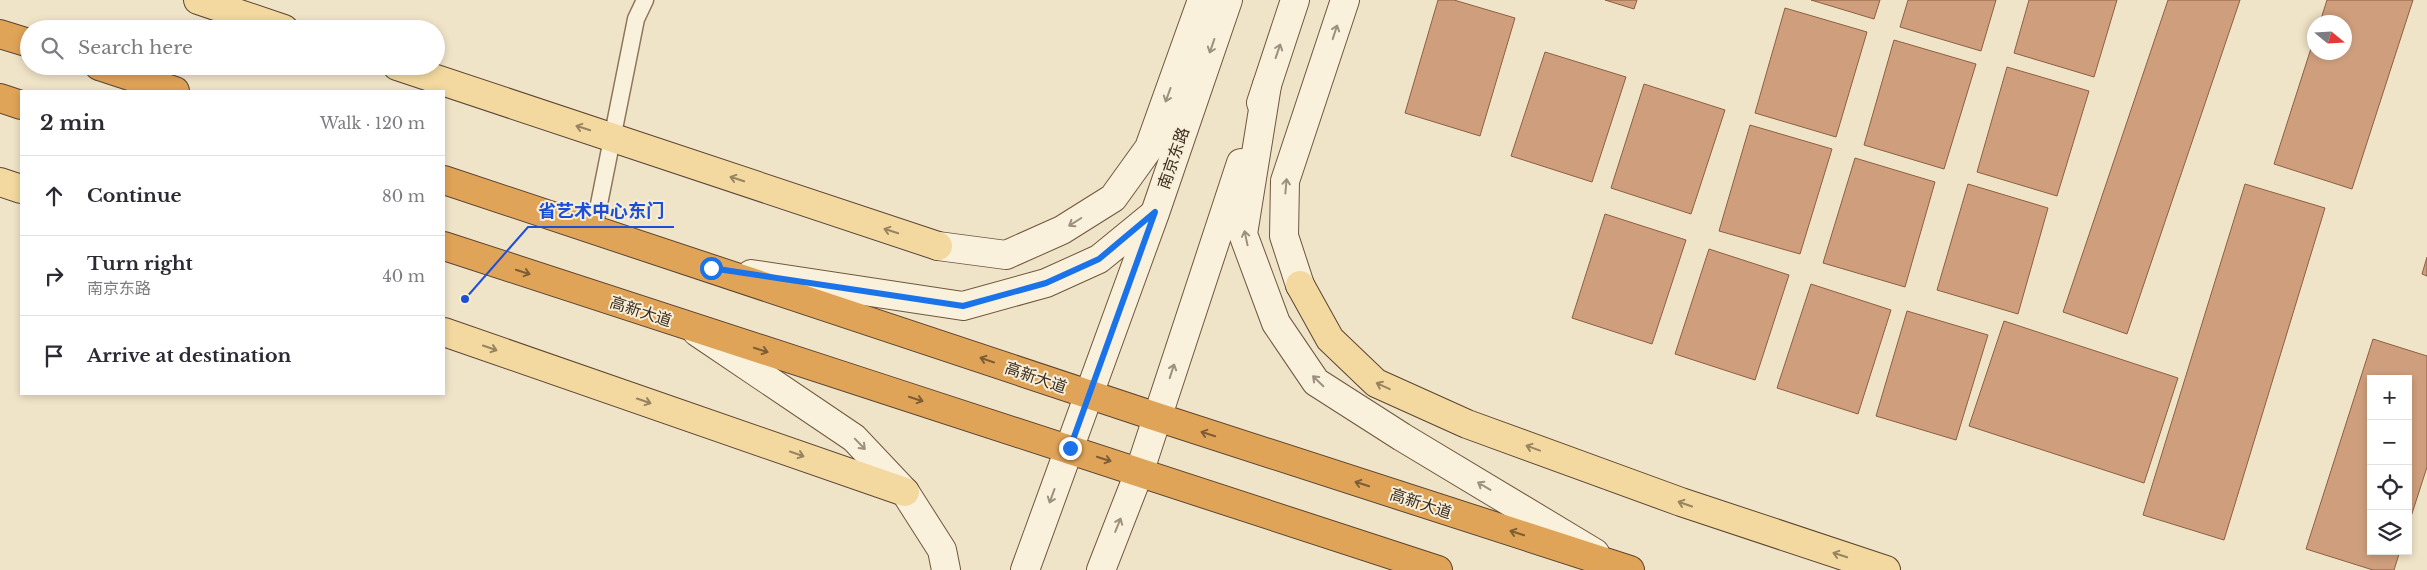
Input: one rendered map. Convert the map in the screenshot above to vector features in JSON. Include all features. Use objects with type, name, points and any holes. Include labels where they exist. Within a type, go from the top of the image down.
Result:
[{"type":"highway","points":[[0,34],[20,40]]},
{"type":"highway","points":[[125,75],[171,90]]},
{"type":"highway","points":[[0,98],[20,105]]},
{"type":"highway","name":"高新大道","points":[[445,180],[1090,395],[1623,568]]},
{"type":"highway","name":"高新大道","points":[[445,246],[690,327],[1140,470],[1438,570]]},
{"type":"main road","points":[[198,0],[257,20]]},
{"type":"main road","points":[[424,75],[938,246],[1006,255],[1062,230],[1113,198],[1149,148],[1202,0]]},
{"type":"main road","name":"南京东路","points":[[1025,570],[1090,395],[1228,0]]},
{"type":"main road","points":[[1100,570],[1140,470],[1296,0]]},
{"type":"main road","points":[[1346,0],[1285,181],[1284,236],[1300,285],[1330,339],[1376,383],[1486,431],[1681,502],[1886,570]]},
{"type":"main road","points":[[1267,85],[1243,234],[1276,322],[1316,382],[1402,437],[1623,568]]},
{"type":"main road","points":[[0,182],[20,189]]},
{"type":"main road","points":[[711,268],[963,306],[1046,283],[1099,259],[1155,212]]},
{"type":"main road","points":[[690,327],[854,438],[905,492],[942,550],[946,570]]},
{"type":"main road","points":[[445,332],[905,492]]},
{"type":"lane","points":[[594,229],[636,20],[645,0]]},
{"type":"building","points":[[1438,0],[1454,0],[1515,18],[1480,136],[1405,113]]},
{"type":"building","points":[[1605,0],[1637,0],[1634,9]]},
{"type":"building","points":[[1811,0],[1880,0],[1874,19]]},
{"type":"building","points":[[1908,0],[1996,0],[1981,51],[1900,27]]},
{"type":"building","points":[[2029,0],[2117,0],[2094,77],[2014,53]]},
{"type":"building","points":[[2168,0],[2240,0],[2127,334],[2063,312]]},
{"type":"building","points":[[2327,0],[2413,0],[2352,189],[2274,164],[2307,60],[2352,60],[2352,15],[2322,15]]},
{"type":"building","points":[[1785,8],[1867,32],[1836,137],[1755,113]]},
{"type":"building","points":[[1894,40],[1976,64],[1944,169],[1864,145]]},
{"type":"building","points":[[1545,52],[1626,77],[1592,182],[1511,156]]},
{"type":"building","points":[[2007,67],[2089,91],[2057,196],[1977,172]]},
{"type":"building","points":[[1644,84],[1725,110],[1691,214],[1611,188]]},
{"type":"building","points":[[1750,125],[1832,149],[1800,254],[1719,231]]},
{"type":"building","points":[[1855,158],[1935,182],[1905,287],[1823,263]]},
{"type":"building","points":[[1968,184],[2048,208],[2018,314],[1937,290]]},
{"type":"building","points":[[2245,184],[2325,208],[2224,540],[2143,515]]},
{"type":"building","points":[[1605,214],[1686,240],[1652,344],[1572,318]]},
{"type":"building","points":[[1709,249],[1789,275],[1755,380],[1675,354]]},
{"type":"building","points":[[2427,257],[2427,276],[2422,274]]},
{"type":"building","points":[[1811,284],[1891,310],[1858,414],[1777,388]]},
{"type":"building","points":[[1907,311],[1988,335],[1956,440],[1876,416]]},
{"type":"building","points":[[2004,321],[2178,378],[2144,483],[1969,426]]},
{"type":"building","points":[[2373,339],[2427,356],[2427,467],[2412,514],[2412,375],[2367,375],[2367,555],[2399,555],[2394,570],[2373,570],[2306,549]]},
{"type":"place","name":"省艺术中心东门","points":[[465,299]]},
{"type":"route","points":[[711,268],[963,306],[1046,283],[1099,259],[1155,212],[1070,448]]}]
